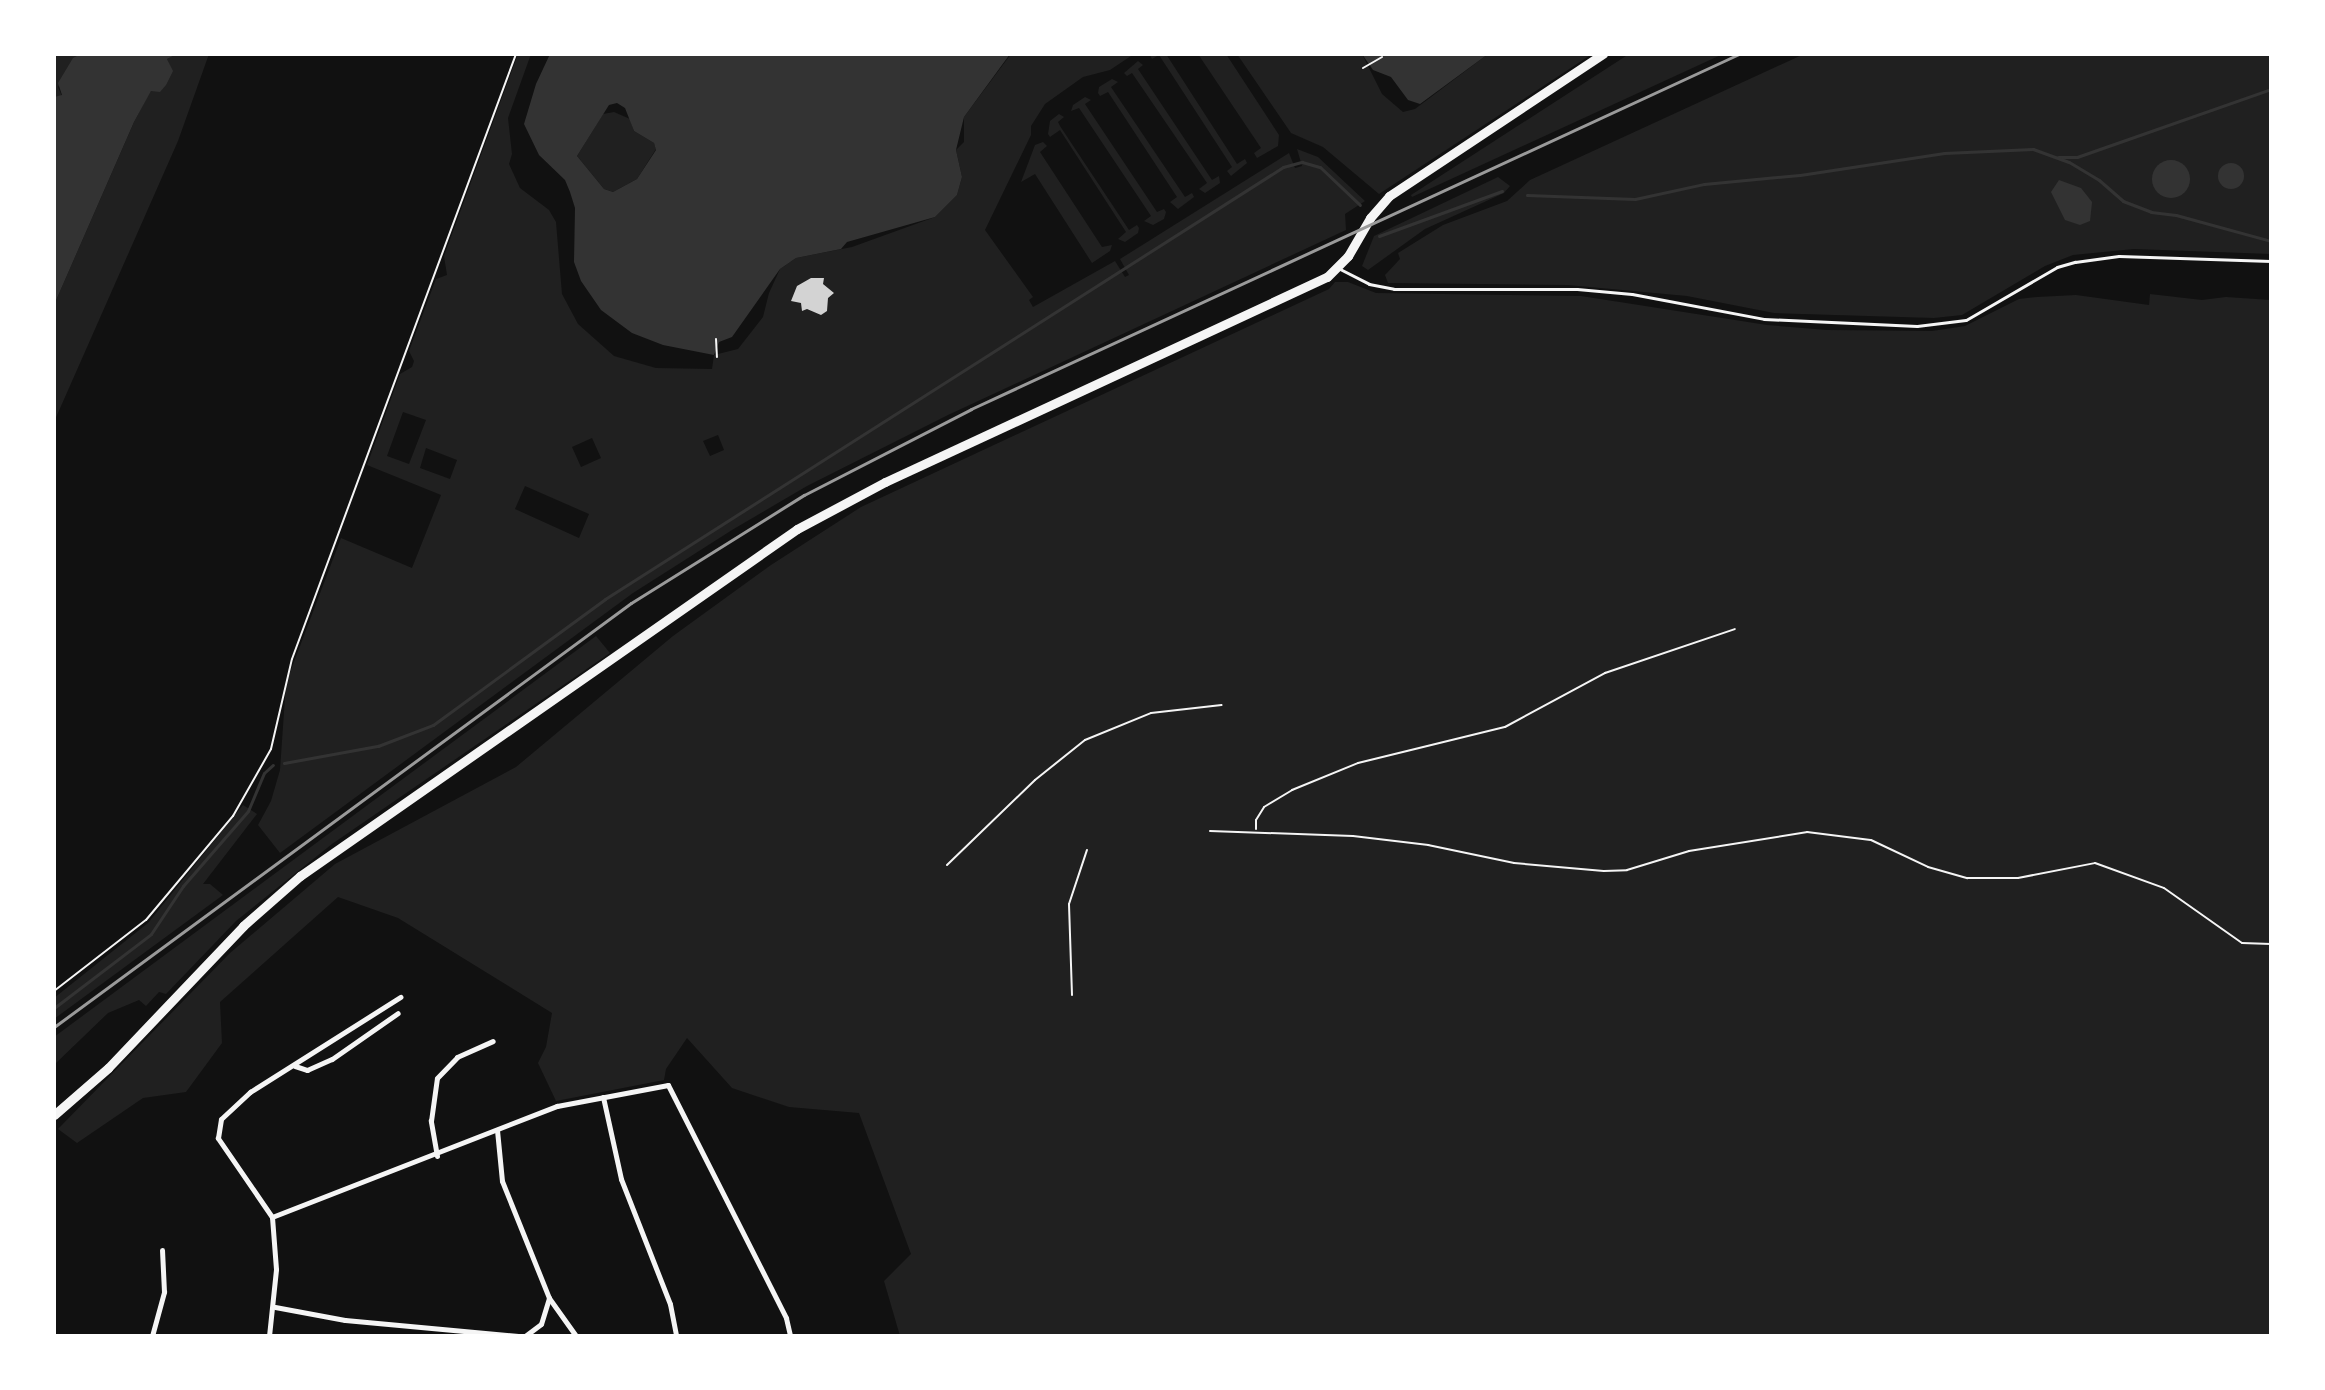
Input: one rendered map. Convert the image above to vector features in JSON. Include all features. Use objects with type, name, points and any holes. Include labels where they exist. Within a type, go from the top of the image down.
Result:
[{"type":"main road","points":[[54,1115],[108,1068],[243,926],[300,876],[797,529],[885,482],[1307,288],[1338,268],[1370,218],[1389,196],[1603,54]]},
{"type":"street","points":[[269,1336],[275,1307],[272,1217],[218,1138],[221,1119],[250,1092],[400,997]]},
{"type":"street","points":[[294,1065],[307,1070],[332,1059],[398,1013]]},
{"type":"street","points":[[437,1156],[431,1121],[437,1078],[457,1057],[493,1041]]},
{"type":"street","points":[[272,1217],[437,1156],[557,1106],[668,1085],[677,1095],[786,1318],[790,1336]]},
{"type":"street","points":[[603,1097],[621,1179],[670,1304],[676,1336]]},
{"type":"street","points":[[497,1130],[502,1181],[549,1298],[576,1336]]},
{"type":"street","points":[[152,1336],[164,1292],[162,1250]]},
{"type":"street","points":[[525,1336],[541,1324],[549,1298]]},
{"type":"street","points":[[275,1307],[345,1320],[518,1336]]},
{"type":"lane","points":[[1338,268],[1369,284],[1394,289],[1577,289],[1632,294],[1764,319],[1917,326],[1966,320],[2057,267],[2075,262],[2119,256],[2271,261]]},
{"type":"path","points":[[54,991],[146,920],[233,816],[271,749],[292,659],[516,54]]},
{"type":"path","points":[[1363,68],[1382,57]]},
{"type":"path","points":[[717,339],[717,357]]},
{"type":"path","points":[[1256,830],[1256,820],[1264,807],[1292,790],[1358,763],[1505,727],[1605,673],[1735,629]]},
{"type":"path","points":[[947,865],[1035,780],[1085,740],[1151,713],[1222,705]]},
{"type":"path","points":[[1210,831],[1256,830],[1428,845],[1514,863],[1569,870],[1627,870],[1689,851],[1807,832],[1871,840],[1928,867],[1967,878],[2018,878],[2095,863],[2164,888],[2242,943],[2271,944]]},
{"type":"path","points":[[1072,995],[1069,904],[1087,850]]},
{"type":"shaded area","points":[[54,54],[81,54],[58,87],[62,96],[54,97]]},
{"type":"shaded area","points":[[81,54],[177,54],[167,59],[173,71],[166,85],[160,92],[151,91],[134,122],[54,305],[54,97],[62,95],[58,83],[73,58]]},
{"type":"shaded area","points":[[177,54],[209,54],[178,141],[54,422],[54,305],[134,122],[151,90],[172,71],[167,59]]},
{"type":"shaded area","points":[[518,54],[531,54],[508,118],[512,154],[509,164],[520,188],[549,210],[556,222],[562,294],[578,324],[614,356],[656,368],[712,369],[714,355],[738,349],[763,317],[780,269],[796,258],[852,247],[935,217],[957,195],[962,177],[956,150],[964,142],[964,117],[1011,54],[1134,54],[1110,70],[1083,77],[1045,104],[1031,126],[1031,135],[985,230],[1033,297],[1029,300],[1033,307],[1115,261],[1125,277],[1129,275],[1120,259],[1289,153],[1295,168],[1302,166],[1297,149],[1318,157],[1365,201],[1345,214],[1346,230],[948,415],[807,486],[732,530],[633,593],[280,853],[258,825],[271,801],[280,770],[286,683],[341,538],[412,568],[441,495],[367,465],[400,374],[412,367],[414,361],[409,351],[436,279],[447,275],[444,256]],"holes":[[[403,412],[426,420],[409,464],[387,456]],[[718,435],[724,450],[710,456],[703,441]],[[592,438],[601,458],[581,467],[572,447]],[[426,448],[457,460],[450,479],[420,468]],[[525,486],[589,514],[579,538],[515,509]]]},
{"type":"shaded area","points":[[550,54],[1010,54],[964,117],[956,150],[962,177],[957,195],[935,217],[847,242],[841,249],[796,258],[780,269],[732,337],[719,342],[714,355],[663,345],[632,333],[601,310],[581,281],[574,262],[575,208],[570,192],[565,180],[539,155],[524,124],[536,84]],"holes":[[[617,103],[625,108],[634,131],[654,143],[656,150],[637,179],[613,192],[604,189],[577,156],[609,105]]]},
{"type":"shaded area","points":[[1166,54],[1237,164],[1245,159],[1247,163],[1231,176],[1227,171],[1232,167],[1159,55],[1152,59],[1150,55]]},
{"type":"shaded area","points":[[1198,54],[1226,54],[1279,135],[1278,146],[1257,158],[1254,153],[1261,148]]},
{"type":"shaded area","points":[[1237,54],[1362,54],[1382,94],[1403,112],[1415,109],[1488,54],[1592,54],[1379,194],[1323,147],[1291,133]]},
{"type":"shaded area","points":[[1362,54],[1488,54],[1420,104],[1408,100],[1391,77],[1373,70]]},
{"type":"shaded area","points":[[1629,54],[1723,54],[1412,197],[1411,195]]},
{"type":"shaded area","points":[[1804,54],[2271,54],[2271,254],[2134,249],[2073,255],[2045,266],[1962,315],[1934,318],[1774,313],[1687,296],[1568,285],[1388,283],[1385,275],[1400,259],[1398,253],[1443,225],[1507,201],[1530,180]]},
{"type":"shaded area","points":[[1138,61],[1143,65],[1138,69],[1212,180],[1219,176],[1220,183],[1205,193],[1199,189],[1207,183],[1132,73],[1127,76],[1124,73]]},
{"type":"shaded area","points":[[1112,79],[1118,82],[1111,87],[1185,197],[1192,193],[1194,197],[1178,209],[1170,202],[1177,197],[1108,92],[1100,96],[1098,93],[1099,87]]},
{"type":"shaded area","points":[[1085,97],[1091,100],[1085,104],[1157,212],[1164,209],[1166,212],[1164,219],[1153,225],[1144,221],[1151,216],[1079,108],[1071,111],[1073,105]]},
{"type":"shaded area","points":[[614,112],[630,119],[634,131],[654,143],[656,149],[637,179],[613,192],[604,189],[577,156],[603,114]]},
{"type":"shaded area","points":[[1059,114],[1064,117],[1058,122],[1060,126],[1129,230],[1137,225],[1139,228],[1138,233],[1125,242],[1118,239],[1126,232],[1060,130],[1050,137],[1048,134],[1050,121]]},
{"type":"shaded area","points":[[1043,142],[1047,146],[1040,152],[1102,247],[1112,245],[1110,251],[1092,263],[1035,174],[1021,182],[1035,145]]},
{"type":"shaded area","points":[[2171,160],[2184,166],[2190,179],[2184,192],[2171,198],[2158,192],[2152,179],[2158,166]]},
{"type":"shaded area","points":[[2231,163],[2240,167],[2244,176],[2240,185],[2231,189],[2222,185],[2218,176],[2222,167]]},
{"type":"shaded area","points":[[1498,177],[1510,186],[1504,193],[1425,229],[1368,270],[1362,266],[1374,236]]},
{"type":"shaded area","points":[[2059,180],[2081,188],[2092,202],[2090,221],[2080,225],[2065,220],[2051,192]]},
{"type":"shaded area","points":[[1335,282],[1348,282],[1376,293],[1581,296],[1767,325],[1827,330],[1932,331],[1965,326],[2019,299],[2037,297],[2076,295],[2149,305],[2150,294],[2202,300],[2226,297],[2271,300],[2271,1336],[900,1336],[884,1281],[911,1254],[859,1113],[789,1107],[732,1088],[687,1038],[666,1069],[664,1080],[556,1101],[538,1063],[546,1047],[552,1013],[398,918],[338,897],[220,1002],[222,1043],[186,1092],[143,1098],[77,1143],[58,1129],[230,953],[335,864],[516,767],[673,636],[771,565],[861,507],[1329,289]]},
{"type":"shaded area","points":[[596,636],[610,653],[332,844],[236,921],[166,994],[159,992],[146,1006],[139,1000],[108,1013],[54,1065],[54,1037]]},
{"type":"shaded area","points":[[243,805],[257,814],[203,884],[210,884],[223,895],[54,1019],[54,998],[148,923]]},
{"type":"building","points":[[811,278],[824,278],[823,284],[834,293],[828,298],[827,311],[821,315],[807,309],[802,311],[801,303],[791,301],[797,286]]},
{"type":"waterway","points":[[2058,157],[2077,157],[2271,89]]},
{"type":"waterway","points":[[1527,195],[1635,199],[1704,184],[1800,175],[1944,153],[2033,149],[2069,162],[2099,180],[2123,201],[2151,212],[2176,215],[2271,241]]},
{"type":"waterway","points":[[284,763],[378,746],[433,725],[605,599],[1283,167],[1302,162],[1320,167],[1360,205]]},
{"type":"waterway","points":[[1379,236],[1502,191]]},
{"type":"waterway","points":[[54,1008],[151,934],[183,886],[248,811],[264,773],[273,765]]},
{"type":"railway","points":[[54,1027],[631,603],[804,495],[971,409],[1739,54]]}]
